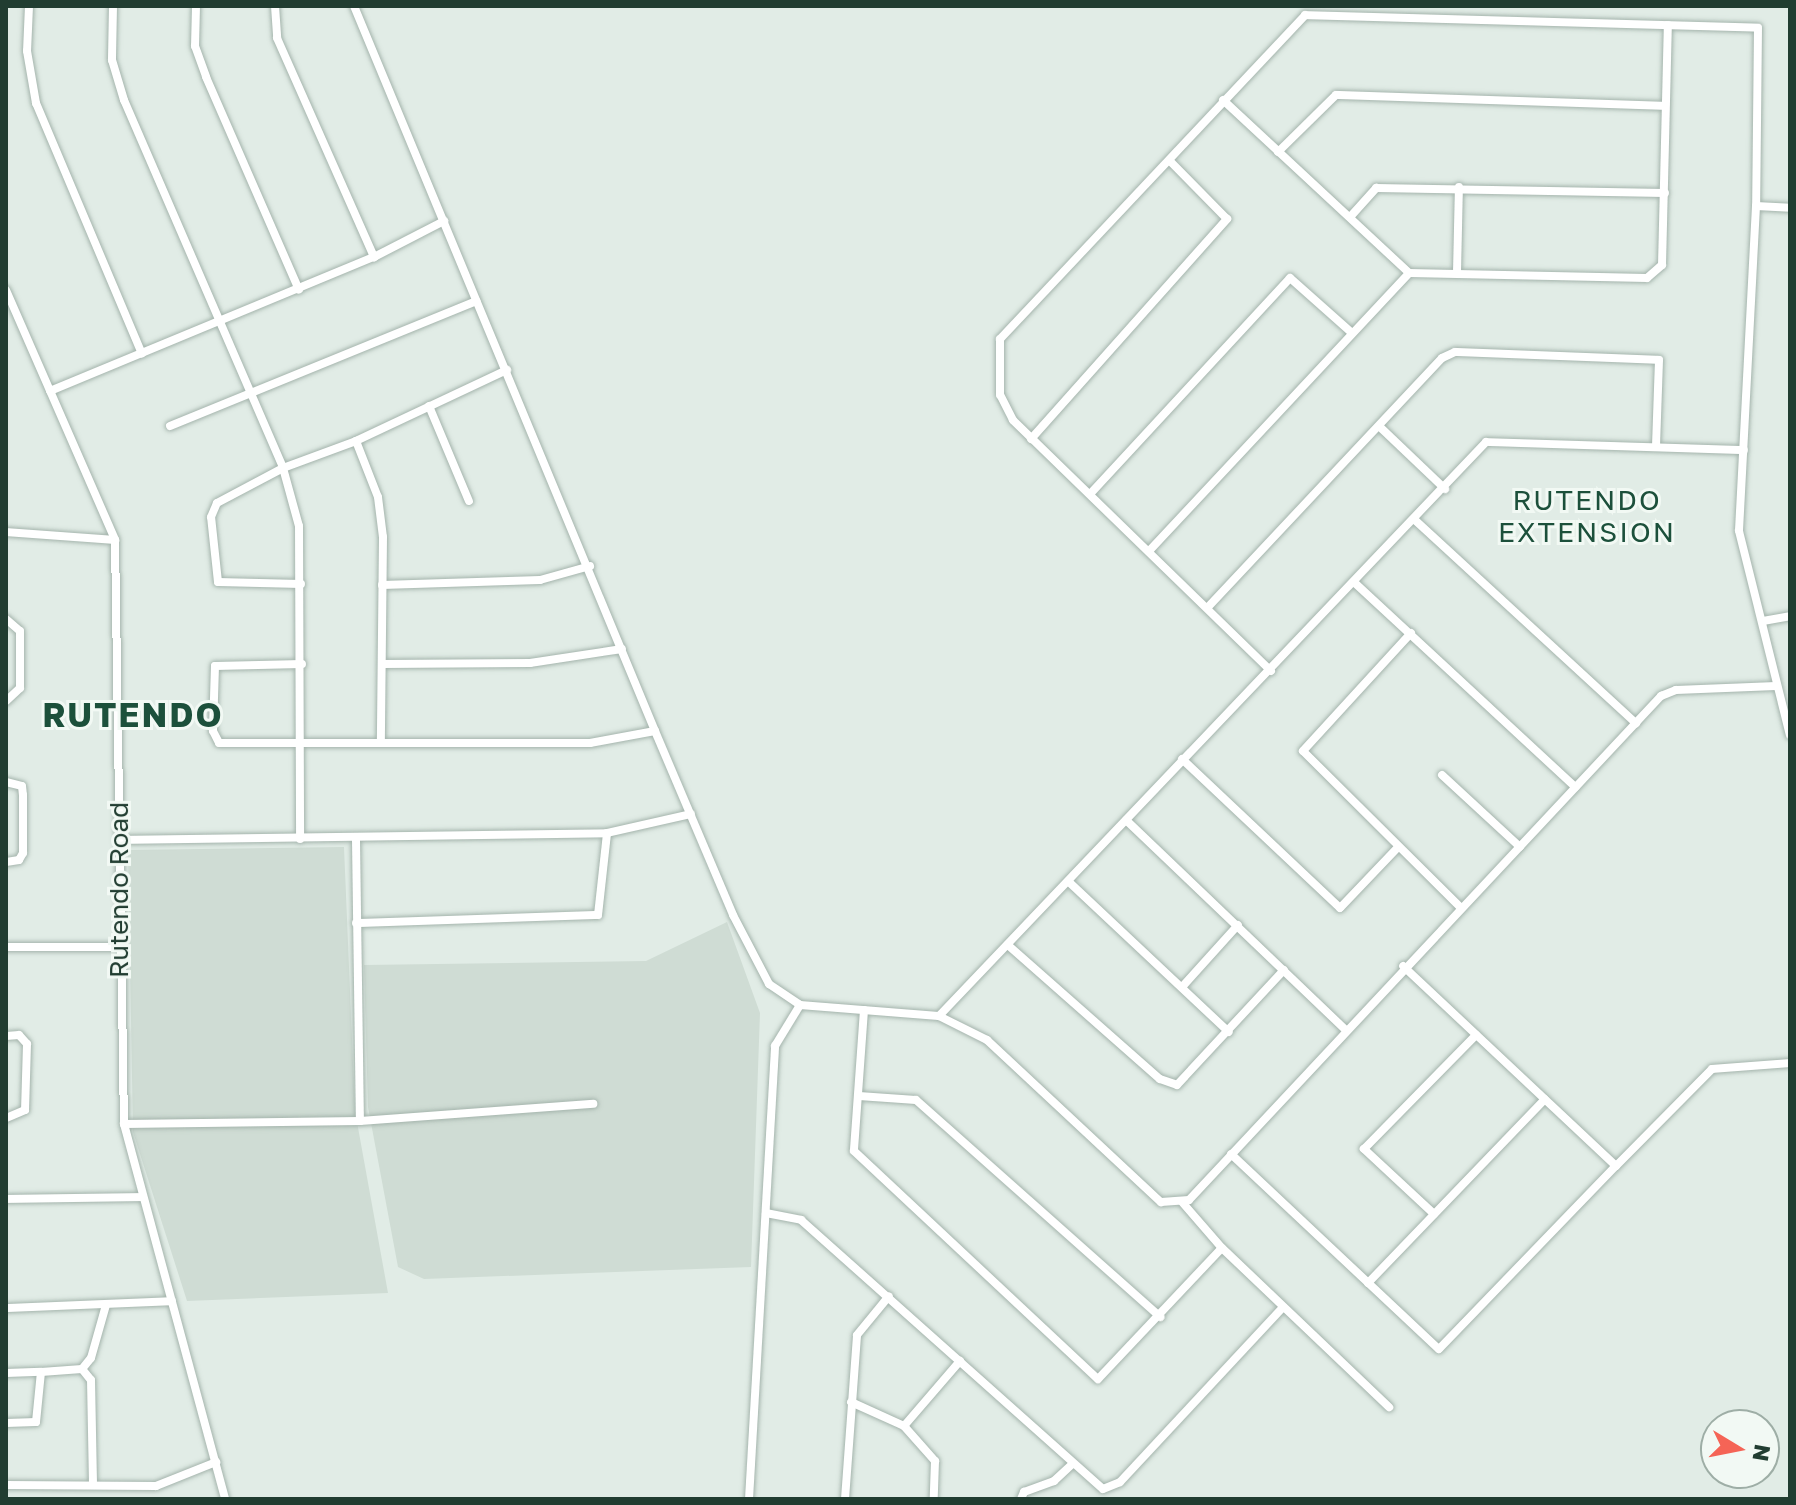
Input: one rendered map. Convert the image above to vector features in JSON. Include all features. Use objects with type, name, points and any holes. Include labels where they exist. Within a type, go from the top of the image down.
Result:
[{"type":"street","points":[[29,6],[27,51],[36,103],[142,354]]},
{"type":"street","points":[[113,6],[112,60],[124,100],[283,468],[299,526],[302,664],[300,839]]},
{"type":"street","points":[[196,6],[195,46],[206,77],[299,290]]},
{"type":"street","points":[[275,6],[277,38],[374,257]]},
{"type":"street","points":[[354,6],[590,566],[655,731],[769,984],[800,1005],[939,1016],[987,1040],[1161,1202],[1182,1202],[1231,1154],[1403,966],[1661,696],[1676,690],[1776,686]]},
{"type":"street","points":[[1271,671],[1209,606],[1031,439],[1000,395],[1000,339],[1171,162],[1223,100],[1305,15],[1758,28],[1756,206],[1739,531],[1790,735]]},
{"type":"street","points":[[1150,550],[1409,273],[1647,278],[1662,265],[1668,25]]},
{"type":"street","points":[[1278,152],[1336,95],[1665,106]]},
{"type":"street","points":[[1223,100],[1409,273]]},
{"type":"street","points":[[1031,439],[1227,219],[1171,162]]},
{"type":"street","points":[[1351,216],[1376,188],[1459,187],[1665,193]]},
{"type":"street","points":[[1457,272],[1459,187]]},
{"type":"street","points":[[1756,206],[1790,208]]},
{"type":"street","points":[[50,391],[299,290],[374,257],[444,221]]},
{"type":"street","points":[[1091,493],[1290,278],[1352,333]]},
{"type":"street","name":"Rutendo Road","points":[[6,290],[115,540],[124,1124],[225,1499]]},
{"type":"street","points":[[170,426],[250,397],[477,301]]},
{"type":"street","points":[[1209,606],[1442,358],[1455,352],[1659,360],[1656,446]]},
{"type":"street","points":[[301,584],[227,583],[214,575],[211,517],[217,503],[283,468],[356,441],[507,370]]},
{"type":"street","points":[[429,406],[469,501]]},
{"type":"street","points":[[1380,427],[1445,489]]},
{"type":"street","points":[[356,441],[378,497],[382,585],[381,742]]},
{"type":"street","points":[[939,1016],[1009,946],[1182,759],[1356,584],[1486,442],[1744,450]]},
{"type":"street","points":[[1416,521],[1636,723]]},
{"type":"street","points":[[6,532],[115,540]]},
{"type":"street","points":[[382,585],[540,580],[590,566]]},
{"type":"street","points":[[1356,584],[1575,787]]},
{"type":"street","points":[[1763,621],[1790,616]]},
{"type":"street","points":[[6,619],[20,631],[20,688],[17,696],[6,701]]},
{"type":"street","points":[[1411,633],[1303,751],[1461,908]]},
{"type":"street","points":[[382,664],[530,663],[622,649]]},
{"type":"street","points":[[302,664],[215,666],[213,731],[228,747],[302,747],[381,742],[590,743],[655,731]]},
{"type":"street","points":[[1182,759],[1340,908],[1398,847]]},
{"type":"street","points":[[1442,775],[1520,847]]},
{"type":"street","points":[[6,782],[22,786],[23,795],[23,853],[19,860],[6,862]]},
{"type":"street","points":[[119,840],[356,840],[607,833],[691,814]]},
{"type":"street","points":[[1126,820],[1345,1029]]},
{"type":"street","points":[[356,923],[598,915],[607,833]]},
{"type":"street","points":[[356,840],[360,1121]]},
{"type":"street","points":[[1069,882],[1229,1032]]},
{"type":"street","points":[[1183,986],[1238,925]]},
{"type":"street","points":[[1009,946],[1160,1079],[1177,1085],[1284,970]]},
{"type":"street","points":[[6,947],[119,947]]},
{"type":"street","points":[[1403,966],[1616,1166]]},
{"type":"street","points":[[749,1499],[775,1046],[800,1005]]},
{"type":"street","points":[[864,1010],[854,1151],[1098,1379],[1160,1317],[1222,1248]]},
{"type":"street","points":[[1434,1214],[1364,1149],[1476,1035]]},
{"type":"street","points":[[6,1036],[24,1037],[27,1044],[25,1110],[6,1118]]},
{"type":"street","points":[[1231,1154],[1439,1349],[1712,1069],[1790,1063]]},
{"type":"street","points":[[859,1096],[916,1100],[1160,1317]]},
{"type":"street","points":[[1368,1283],[1545,1099]]},
{"type":"street","points":[[124,1124],[360,1121],[593,1104]]},
{"type":"street","points":[[6,1199],[142,1197]]},
{"type":"street","points":[[1182,1202],[1222,1248],[1282,1308],[1389,1407]]},
{"type":"street","points":[[766,1213],[801,1220],[889,1296],[1071,1465],[1103,1489],[1120,1482],[1282,1308]]},
{"type":"street","points":[[845,1499],[857,1335],[889,1296]]},
{"type":"street","points":[[6,1308],[172,1301]]},
{"type":"street","points":[[6,1373],[82,1369],[91,1358],[106,1305]]},
{"type":"street","points":[[904,1426],[960,1361]]},
{"type":"street","points":[[82,1369],[91,1380],[93,1485]]},
{"type":"street","points":[[6,1423],[36,1422],[41,1372]]},
{"type":"street","points":[[851,1402],[904,1426],[935,1461],[934,1499]]},
{"type":"street","points":[[6,1485],[156,1486],[216,1462]]},
{"type":"street","points":[[1021,1499],[1024,1492],[1054,1481],[1071,1465]]},
{"type":"shaded area","points":[[344,847],[355,1111],[388,1293],[187,1301],[133,1132],[128,850]]},
{"type":"shaded area","points":[[727,922],[760,1013],[751,1267],[424,1279],[398,1267],[368,1107],[364,965],[646,961]]},
{"type":"district","name":"RUTENDO EXTENSION","points":[[1587,516]]},
{"type":"district","name":"RUTENDO","points":[[133,715]]}]
